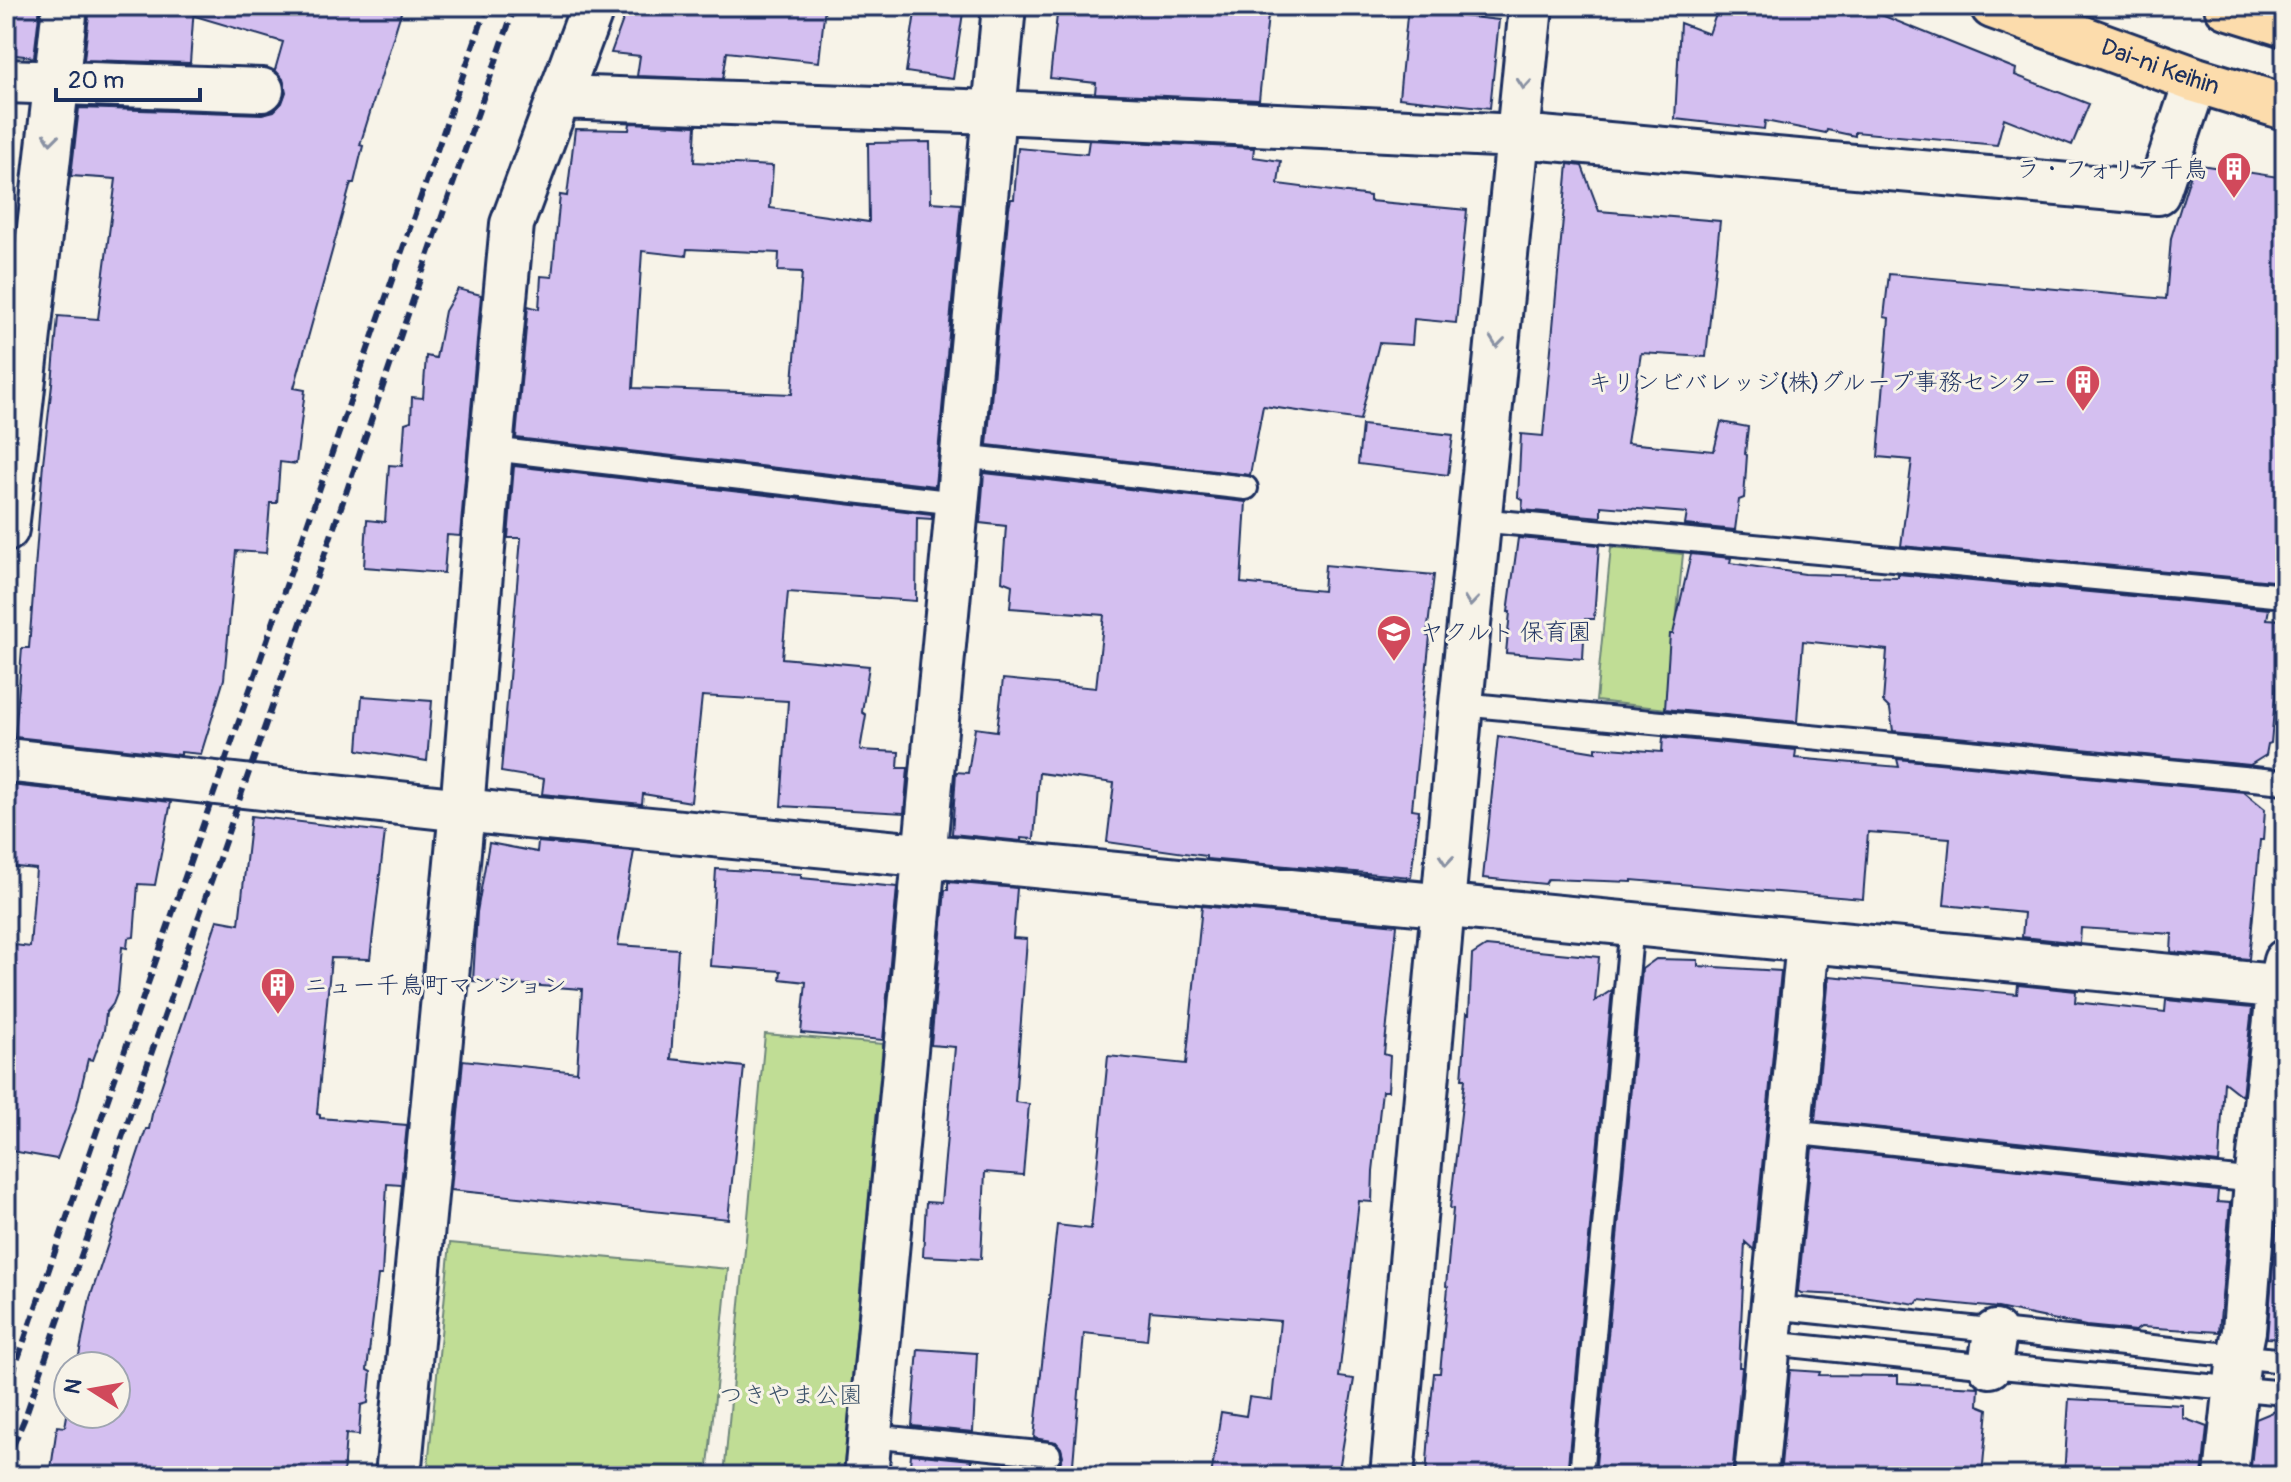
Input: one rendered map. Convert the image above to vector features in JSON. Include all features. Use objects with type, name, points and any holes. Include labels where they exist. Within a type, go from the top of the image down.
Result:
[{"type":"highway","name":"Dai-ni Keihin","points":[[1993,6],[2196,80],[2285,107]]},
{"type":"highway","points":[[2227,6],[2285,24]]},
{"type":"street","points":[[6,529],[12,426],[58,82],[65,6]]},
{"type":"street","points":[[398,1476],[462,810],[512,224],[593,6]]},
{"type":"street","points":[[868,1456],[1004,6]]},
{"type":"street","points":[[1392,1476],[1441,906],[1531,6]]},
{"type":"street","points":[[559,97],[994,112],[1519,136],[2158,193],[2196,80]]},
{"type":"street","points":[[6,81],[262,90]]},
{"type":"street","points":[[6,760],[462,810],[1808,942],[2283,978],[2270,1183],[2237,1372],[2226,1476]]},
{"type":"street","points":[[1756,1476],[1808,942]]},
{"type":"lane","points":[[491,449],[957,503]]},
{"type":"lane","points":[[961,456],[1246,488]]},
{"type":"lane","points":[[1478,520],[2285,596]]},
{"type":"lane","points":[[1461,704],[2285,782]]},
{"type":"lane","points":[[1581,1476],[1632,924]]},
{"type":"lane","points":[[1789,1132],[2270,1183]]},
{"type":"lane","points":[[1771,1325],[2237,1372],[2285,1393]]},
{"type":"lane","points":[[1771,1325],[2237,1372],[2285,1361]]},
{"type":"lane","points":[[868,1456],[1049,1454]]},
{"type":"green space","points":[[1611,547],[1683,554],[1667,709],[1596,701]]},
{"type":"green space","name":"つきやま公園","points":[[765,1034],[883,1044],[843,1476],[724,1476]]},
{"type":"green space","points":[[450,1243],[728,1269],[707,1476],[427,1476]]},
{"type":"building","points":[[6,6],[40,6],[34,57],[6,54]]},
{"type":"building","points":[[90,6],[194,6],[190,63],[84,60]]},
{"type":"building","points":[[197,6],[403,6],[360,145],[363,146],[354,183],[351,183],[294,388],[305,390],[296,464],[280,462],[277,503],[270,503],[266,553],[236,551],[224,679],[201,754],[181,752],[181,755],[15,737],[22,648],[29,648],[58,316],[98,319],[116,179],[71,176],[79,108],[262,114],[274,111],[282,103],[286,92],[283,79],[275,70],[283,42],[195,16]]},
{"type":"building","points":[[628,6],[825,6],[819,62],[727,52],[723,79],[637,76],[640,56],[611,53]]},
{"type":"building","points":[[916,6],[964,6],[953,79],[906,72]]},
{"type":"building","points":[[1058,6],[1269,6],[1259,100],[1095,93],[1096,83],[1050,78]]},
{"type":"building","points":[[1408,6],[1454,6],[1453,15],[1499,20],[1490,108],[1399,98]]},
{"type":"building","points":[[1719,6],[1859,6],[2016,69],[2015,75],[2089,104],[2072,145],[2004,118],[1997,145],[1855,132],[1855,136],[1827,130],[1826,133],[1765,121],[1764,129],[1675,119],[1680,23],[1709,34]]},
{"type":"building","points":[[630,123],[696,126],[694,162],[773,166],[770,208],[869,222],[868,143],[930,142],[931,202],[961,204],[935,486],[516,438],[528,306],[539,309],[541,276],[552,277],[560,195],[567,196],[575,129],[629,130]],"holes":[[[687,249],[779,253],[778,271],[802,272],[792,394],[633,388],[642,251],[686,256]]]},
{"type":"building","points":[[1089,140],[1254,148],[1253,157],[1281,161],[1278,184],[1370,196],[1370,201],[1467,210],[1456,323],[1414,319],[1412,345],[1379,343],[1360,420],[1263,406],[1250,475],[987,445],[1009,208],[1011,199],[1014,199],[1018,148],[1087,154]]},
{"type":"building","points":[[1568,164],[1582,166],[1599,211],[1720,221],[1706,357],[1641,353],[1627,443],[1714,451],[1721,422],[1748,427],[1744,498],[1739,500],[1735,530],[1685,525],[1687,513],[1601,506],[1601,517],[1522,510],[1523,500],[1518,497],[1521,434],[1543,436]]},
{"type":"building","points":[[2194,164],[2285,178],[2285,545],[2279,546],[2273,581],[1901,546],[1912,460],[1878,457],[1889,318],[1884,317],[1889,274],[2166,299],[2171,238]]},
{"type":"building","points":[[458,289],[481,295],[460,536],[447,535],[444,573],[364,567],[367,520],[385,522],[389,465],[402,466],[405,423],[411,421],[412,397],[423,398],[426,356],[436,358],[445,311]]},
{"type":"building","points":[[1362,425],[1453,435],[1448,475],[1358,464]]},
{"type":"building","points":[[514,466],[932,514],[932,519],[917,518],[916,601],[788,592],[782,658],[869,666],[860,750],[899,752],[898,768],[908,768],[904,813],[781,806],[788,701],[702,696],[691,802],[643,794],[642,804],[542,794],[544,779],[501,772],[521,538],[508,538]]},
{"type":"building","points":[[984,473],[1246,502],[1241,583],[1323,591],[1325,565],[1434,575],[1412,809],[1419,810],[1411,877],[1206,859],[1206,856],[1107,842],[1114,783],[1039,773],[1034,839],[1021,838],[1021,841],[952,834],[956,772],[968,773],[975,728],[997,731],[1003,679],[1096,688],[1104,615],[1010,608],[1012,585],[1002,581],[1006,526],[980,523]]},
{"type":"building","points":[[1518,538],[1599,545],[1594,619],[1585,619],[1583,659],[1506,653]]},
{"type":"building","points":[[1691,554],[1731,558],[1730,563],[1805,574],[1898,577],[1898,574],[2269,609],[2267,619],[2282,620],[2271,743],[2266,755],[2250,765],[1893,731],[1890,709],[1883,702],[1887,650],[1803,641],[1797,722],[1665,709],[1670,634],[1673,634]]},
{"type":"building","points":[[362,696],[432,701],[427,761],[358,750]]},
{"type":"building","points":[[1498,736],[1596,752],[1596,747],[1662,752],[1663,737],[1796,750],[1795,758],[1899,767],[1897,759],[2244,792],[2265,809],[2249,959],[2171,952],[2172,934],[2081,928],[2080,943],[2022,937],[2024,913],[1944,905],[1950,838],[1868,832],[1863,899],[1632,880],[1548,879],[1545,884],[1483,878]]},
{"type":"building","points":[[10,785],[171,802],[155,885],[138,884],[134,937],[128,938],[127,948],[122,947],[118,991],[106,1013],[104,1030],[93,1060],[88,1059],[77,1105],[57,1159],[6,1150],[6,944],[30,947],[36,869],[6,866],[6,793],[10,793]]},
{"type":"building","points":[[251,816],[385,832],[370,959],[331,958],[317,1114],[320,1118],[407,1125],[401,1185],[387,1184],[382,1275],[378,1275],[367,1370],[371,1372],[368,1403],[361,1405],[359,1435],[346,1434],[343,1476],[50,1476],[56,1430],[132,1430],[132,1350],[80,1350],[90,1298],[217,920],[239,924]]},
{"type":"building","points":[[538,842],[634,851],[618,945],[678,949],[671,1059],[744,1067],[728,1219],[451,1190],[463,1060],[577,1072],[582,989],[473,981],[477,912],[489,843],[537,852]]},
{"type":"building","points":[[716,869],[801,874],[801,878],[897,887],[883,1040],[801,1033],[806,982],[780,979],[781,971],[710,966]]},
{"type":"building","points":[[948,882],[1017,888],[1013,938],[1027,939],[1015,1102],[1029,1104],[1023,1175],[985,1172],[981,1259],[923,1256],[926,1202],[941,1203],[955,1047],[931,1045]]},
{"type":"building","points":[[1202,906],[1397,925],[1384,1054],[1390,1056],[1388,1091],[1382,1091],[1372,1202],[1359,1201],[1339,1377],[1354,1379],[1338,1476],[1211,1476],[1221,1412],[1246,1416],[1249,1397],[1272,1400],[1280,1321],[1150,1311],[1147,1340],[1084,1333],[1072,1476],[1030,1476],[1031,1466],[1054,1467],[1063,1456],[1056,1442],[1034,1438],[1057,1225],[1091,1229],[1108,1056],[1186,1064]]},
{"type":"building","points":[[1486,946],[1599,957],[1595,1001],[1612,990],[1567,1476],[1426,1476],[1434,1373],[1440,1373],[1448,1287],[1453,1209],[1450,1208],[1465,1079],[1462,1079],[1472,955]]},
{"type":"building","points":[[1656,959],[1698,960],[1698,966],[1781,971],[1754,1250],[1745,1242],[1739,1367],[1742,1367],[1732,1476],[1595,1476],[1642,969]]},
{"type":"building","points":[[1829,976],[2017,994],[2018,985],[2076,991],[2075,1002],[2165,1012],[2166,1000],[2252,1008],[2242,1096],[2224,1082],[2219,1163],[1815,1121]]},
{"type":"building","points":[[1812,1148],[2218,1191],[2217,1202],[2230,1203],[2219,1332],[2141,1327],[2135,1331],[2086,1326],[1998,1308],[1801,1293],[1798,1291]]},
{"type":"building","points":[[2278,1206],[2285,1207],[2285,1339],[2267,1338]]},
{"type":"building","points":[[918,1349],[977,1353],[973,1432],[912,1426]]},
{"type":"building","points":[[1790,1370],[1820,1372],[1819,1375],[1898,1376],[1898,1383],[1979,1387],[1978,1405],[1988,1409],[1982,1476],[1780,1476]]},
{"type":"building","points":[[2069,1399],[2183,1405],[2183,1418],[2207,1427],[2202,1476],[2064,1476]]},
{"type":"building","points":[[2285,1407],[2285,1476],[2250,1476],[2256,1419]]},
{"type":"building","points":[[911,1454],[972,1460],[971,1476],[909,1476]]},
{"type":"railway","points":[[6,1393],[487,6]]},
{"type":"railway","points":[[6,1462],[24,1420],[515,6]]},
{"type":"place","name":"ラ・フォリア千鳥","points":[[2234,200]]},
{"type":"place","name":"キリンビバレッジ(株)グループ事務センター","points":[[2083,413]]},
{"type":"place","name":"ヤクルト 保育園","points":[[1394,663]]},
{"type":"place","name":"ニュー千鳥町マンション","points":[[278,1016]]}]
